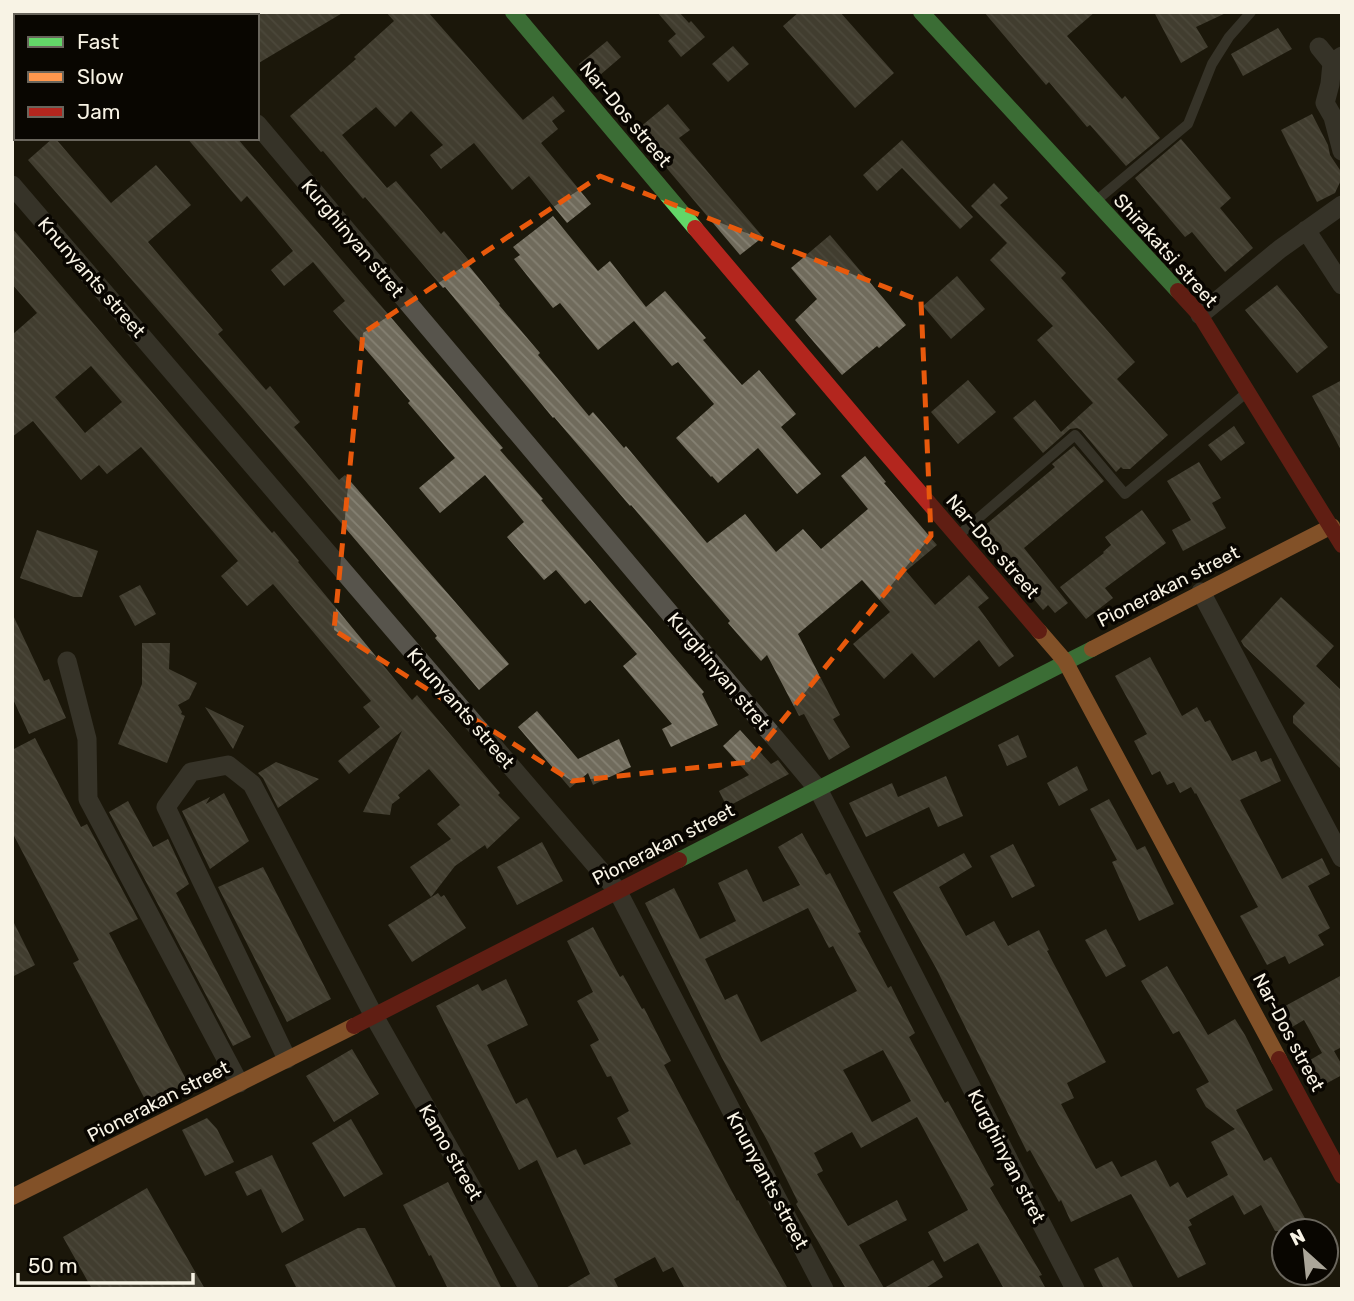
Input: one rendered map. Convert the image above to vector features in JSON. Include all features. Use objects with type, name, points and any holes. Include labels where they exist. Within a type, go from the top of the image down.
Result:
[{"type":"street","name":"Nar-Dos street","points":[[513,12],[1065,661],[1342,1176]]},
{"type":"street","name":"Shirakatsi street","points":[[920,12],[1200,315],[1342,545]]},
{"type":"street","points":[[1319,47],[1337,60],[1325,103],[1334,117],[1342,151]]},
{"type":"street","name":"Kurghinyan stret","points":[[259,126],[818,789],[1075,1289]]},
{"type":"street","name":"Knunyants street","points":[[12,185],[617,890],[824,1289]]},
{"type":"street","points":[[1200,315],[1280,249],[1342,205]]},
{"type":"street","points":[[1306,230],[1342,285]]},
{"type":"street","name":"Pionerakan street","points":[[12,1197],[374,1016],[1332,526]]},
{"type":"street","points":[[1201,592],[1342,858]]},
{"type":"street","points":[[67,662],[87,739],[88,799],[239,1083]]},
{"type":"street","name":"Kamo street","points":[[287,1059],[166,807],[191,772],[228,765],[252,784],[374,1016],[529,1289]]},
{"type":"lane","points":[[1094,202],[1188,124],[1212,64],[1229,37],[1251,12]]},
{"type":"lane","points":[[957,536],[1076,435],[1125,494],[1248,392]]},
{"type":"highlighted area","points":[[600,176],[921,301],[931,536],[749,762],[572,781],[334,630],[363,333]]},
{"type":"building","points":[[257,12],[344,12],[259,63]]},
{"type":"building","points":[[386,12],[428,12],[523,120],[553,96],[565,111],[552,121],[558,129],[541,143],[591,204],[567,223],[529,176],[512,190],[474,143],[441,169],[430,155],[443,145],[411,111],[395,127],[376,107],[342,135],[387,188],[396,181],[441,234],[444,231],[472,264],[469,266],[499,305],[540,353],[538,355],[589,416],[593,412],[624,448],[626,446],[707,543],[745,514],[776,552],[803,529],[821,549],[868,509],[841,476],[865,456],[886,482],[884,483],[937,545],[906,571],[935,605],[969,575],[989,598],[978,607],[1014,656],[999,667],[979,640],[934,678],[912,653],[884,679],[853,644],[890,612],[862,580],[798,634],[840,715],[833,719],[850,747],[829,760],[804,714],[799,716],[767,655],[761,661],[728,623],[730,621],[553,418],[445,287],[443,288],[365,197],[363,199],[290,116],[356,59],[354,57],[394,21]]},
{"type":"building","points":[[657,12],[679,12],[705,37],[681,57],[668,41],[676,34]]},
{"type":"building","points":[[799,12],[840,12],[894,73],[855,108],[783,26]]},
{"type":"building","points":[[984,12],[1095,12],[1067,36],[1122,99],[1125,96],[1160,138],[1126,166],[1090,125],[1087,127],[1049,82],[1046,85]]},
{"type":"building","points":[[1154,12],[1228,12],[1196,27],[1208,47],[1181,63]]},
{"type":"building","points":[[1278,28],[1292,49],[1243,76],[1231,54]]},
{"type":"building","points":[[607,41],[621,57],[593,81],[579,64]]},
{"type":"building","points":[[733,46],[749,64],[728,82],[712,64]]},
{"type":"building","points":[[668,104],[690,130],[679,138],[763,237],[740,255],[659,159],[663,156],[639,128]]},
{"type":"building","points":[[1312,114],[1328,145],[1330,155],[1342,173],[1335,193],[1317,202],[1281,130]]},
{"type":"building","points":[[1181,139],[1231,198],[1220,208],[1253,248],[1225,272],[1192,232],[1185,237],[1135,178]]},
{"type":"building","points":[[51,140],[57,140],[111,203],[156,165],[191,205],[148,242],[223,330],[218,334],[266,390],[270,386],[300,422],[294,427],[339,480],[345,475],[509,664],[479,690],[435,638],[437,636],[274,444],[28,160]]},
{"type":"building","points":[[189,140],[239,140],[503,448],[500,450],[543,499],[541,500],[704,692],[702,694],[718,725],[671,747],[662,729],[672,724],[623,666],[637,654],[590,600],[585,604],[556,570],[544,580],[507,537],[524,522],[485,475],[440,513],[419,488],[455,458],[333,311],[345,301],[313,262],[284,286],[271,270],[293,251],[247,196],[241,202]]},
{"type":"building","points":[[902,140],[973,217],[960,229],[902,168],[877,191],[863,175]]},
{"type":"building","points":[[994,183],[1008,198],[1000,205],[1066,273],[1061,278],[1135,362],[1117,379],[1168,435],[1130,469],[1121,467],[1116,472],[1077,428],[1070,429],[1043,453],[1013,418],[1035,400],[1061,432],[1093,403],[1037,340],[1053,326],[990,260],[1007,243],[971,206]]},
{"type":"building","points":[[553,216],[598,271],[610,261],[646,307],[665,291],[742,385],[759,370],[796,414],[781,427],[821,474],[797,494],[758,448],[718,483],[711,477],[676,438],[714,404],[678,362],[672,366],[634,321],[598,350],[560,303],[553,308],[514,259],[520,255],[513,247]]},
{"type":"building","points":[[12,228],[272,533],[274,531],[412,700],[417,695],[500,793],[498,795],[520,818],[487,849],[485,845],[455,866],[431,897],[410,867],[451,839],[437,824],[460,805],[429,769],[398,795],[400,798],[392,804],[390,815],[363,812],[402,731],[349,774],[338,761],[380,727],[363,707],[371,701],[273,584],[247,606],[221,576],[238,561],[141,447],[107,474],[99,465],[81,480],[33,421],[12,437],[12,335],[37,313],[12,284]],"holes":[[[91,366],[122,402],[85,433],[55,397]]]},
{"type":"building","points":[[830,235],[906,325],[842,375],[795,320],[817,299],[791,268]]},
{"type":"building","points":[[957,276],[985,309],[951,339],[923,306]]},
{"type":"building","points":[[1277,285],[1328,347],[1297,373],[1245,310]]},
{"type":"building","points":[[968,380],[996,412],[958,444],[931,412]]},
{"type":"building","points":[[1342,380],[1342,452],[1312,396]]},
{"type":"building","points":[[1234,426],[1245,443],[1221,461],[1208,445]]},
{"type":"building","points":[[1074,446],[1104,481],[1024,548],[1068,603],[1055,613],[1048,605],[1043,610],[1022,585],[1028,581],[983,527],[1055,467],[1052,464]]},
{"type":"building","points":[[1199,462],[1221,498],[1212,503],[1226,528],[1183,551],[1172,530],[1191,520],[1167,481]]},
{"type":"building","points":[[1142,510],[1166,543],[1105,588],[1113,598],[1086,619],[1060,587],[1104,553],[1111,545],[1105,537]]},
{"type":"building","points":[[37,530],[98,551],[82,597],[74,597],[20,578]]},
{"type":"building","points":[[140,585],[156,614],[135,626],[119,596]]},
{"type":"building","points":[[1281,597],[1334,646],[1316,666],[1342,691],[1342,770],[1293,723],[1293,716],[1305,703],[1241,641]]},
{"type":"building","points":[[12,613],[44,681],[49,679],[66,718],[29,734],[12,697]]},
{"type":"building","points":[[142,643],[170,643],[169,669],[197,683],[189,699],[178,705],[181,714],[185,716],[167,763],[118,744],[142,684]]},
{"type":"building","points":[[1150,657],[1182,716],[1197,707],[1205,722],[1210,720],[1232,761],[1256,751],[1261,762],[1271,758],[1281,781],[1240,800],[1282,879],[1322,858],[1330,874],[1308,886],[1330,928],[1318,935],[1324,945],[1289,964],[1285,956],[1267,965],[1240,916],[1258,907],[1196,793],[1191,787],[1180,793],[1174,782],[1167,785],[1160,771],[1152,775],[1134,741],[1147,734],[1115,676]]},
{"type":"building","points":[[205,707],[244,726],[233,749]]},
{"type":"building","points":[[537,711],[578,759],[619,739],[631,767],[593,785],[588,773],[570,788],[518,727]]},
{"type":"building","points":[[740,730],[771,764],[778,760],[789,774],[727,807],[719,791],[749,775],[723,746]]},
{"type":"building","points":[[1018,735],[1027,757],[1007,766],[998,745]]},
{"type":"building","points":[[35,738],[81,827],[87,824],[138,919],[109,933],[188,1083],[148,1105],[73,963],[79,960],[12,832],[12,750]]},
{"type":"building","points":[[276,762],[319,779],[278,808],[258,773]]},
{"type":"building","points":[[1077,766],[1088,790],[1059,806],[1047,783]]},
{"type":"building","points":[[946,776],[963,816],[938,827],[929,807],[866,837],[849,803],[892,783],[898,797]]},
{"type":"building","points":[[224,793],[249,841],[210,869],[182,811],[210,797],[206,804]]},
{"type":"building","points":[[1109,799],[1137,850],[1145,846],[1174,904],[1139,921],[1112,862],[1117,860],[1090,809]]},
{"type":"building","points":[[128,801],[153,847],[168,839],[189,884],[176,893],[251,1037],[233,1046],[109,812]]},
{"type":"building","points":[[802,833],[826,875],[830,873],[861,932],[858,933],[888,988],[891,986],[915,1033],[909,1037],[994,1185],[990,1188],[1042,1275],[1039,1276],[1046,1289],[1004,1289],[978,1243],[944,1262],[928,1232],[968,1210],[917,1117],[861,1148],[852,1132],[814,1153],[823,1171],[817,1174],[848,1226],[897,1200],[907,1220],[859,1245],[884,1288],[933,1260],[943,1277],[924,1289],[846,1289],[796,1204],[798,1202],[768,1142],[722,1058],[645,903],[674,888],[700,939],[736,921],[718,883],[747,869],[763,902],[800,885],[778,847]],"holes":[[[808,908],[829,948],[833,946],[857,991],[761,1042],[737,994],[725,1000],[705,959]],[[883,1050],[911,1101],[872,1122],[843,1070]]]},
{"type":"building","points":[[542,842],[563,881],[517,905],[497,867]]},
{"type":"building","points":[[1013,844],[1035,886],[1012,898],[990,856]]},
{"type":"building","points":[[964,853],[972,867],[939,887],[966,936],[994,921],[1008,946],[1039,930],[1049,950],[1047,951],[1106,1062],[1067,1083],[1074,1098],[1061,1104],[1096,1169],[1112,1161],[1121,1177],[1156,1160],[1170,1187],[1178,1182],[1187,1198],[1228,1175],[1211,1142],[1235,1129],[1206,1107],[1196,1089],[1209,1082],[1179,1031],[1173,1034],[1141,981],[1167,966],[1208,1035],[1235,1019],[1273,1090],[1236,1110],[1264,1161],[1271,1157],[1304,1217],[1270,1217],[1270,1222],[1261,1205],[1244,1215],[1233,1195],[1189,1220],[1192,1225],[1188,1227],[1206,1264],[1178,1278],[1131,1194],[1071,1222],[1061,1200],[1059,1202],[1030,1150],[1027,1152],[936,968],[893,892]]},
{"type":"building","points":[[263,867],[331,999],[287,1022],[218,887]]},
{"type":"building","points":[[438,893],[441,897],[444,895],[466,928],[412,962],[388,925]]},
{"type":"building","points":[[12,919],[35,965],[12,977]]},
{"type":"building","points":[[593,927],[620,977],[623,975],[642,1009],[644,1008],[671,1061],[664,1065],[788,1289],[685,1289],[673,1267],[663,1272],[655,1257],[614,1279],[619,1289],[564,1289],[590,1274],[537,1160],[519,1170],[436,1006],[478,984],[482,991],[506,979],[528,1025],[487,1045],[516,1104],[527,1098],[557,1158],[576,1149],[584,1165],[631,1144],[617,1118],[629,1111],[611,1076],[607,1077],[590,1045],[599,1040],[577,1001],[593,992],[567,941]]},
{"type":"building","points":[[1106,929],[1126,966],[1106,977],[1085,940]]},
{"type":"building","points":[[1342,975],[1342,1047],[1334,1051],[1342,1065],[1342,1075],[1318,1088],[1305,1063],[1322,1053],[1304,1020],[1287,1030],[1276,1011]]},
{"type":"building","points":[[352,1049],[379,1094],[334,1122],[306,1076]]},
{"type":"building","points":[[207,1118],[217,1129],[234,1162],[205,1176],[182,1130]]},
{"type":"building","points":[[351,1119],[383,1174],[344,1197],[312,1143]]},
{"type":"building","points":[[272,1155],[304,1220],[282,1233],[261,1189],[247,1196],[235,1172]]},
{"type":"building","points":[[448,1182],[502,1289],[448,1289],[403,1205]]},
{"type":"building","points":[[147,1188],[205,1289],[92,1289],[63,1237]]},
{"type":"building","points":[[358,1228],[365,1228],[397,1289],[297,1289],[285,1265]]},
{"type":"building","points":[[1118,1257],[1134,1289],[1104,1289],[1094,1269]]},
{"type":"traffic: fast","points":[[513,12],[695,228]]},
{"type":"traffic: fast","points":[[921,12],[1178,291]]},
{"type":"traffic: fast","points":[[679,860],[1092,649]]},
{"type":"traffic: slow","points":[[1092,649],[1332,526]]},
{"type":"traffic: slow","points":[[1039,631],[1065,661],[1279,1059]]},
{"type":"traffic: slow","points":[[12,1197],[354,1026]]},
{"type":"traffic: jam","points":[[695,228],[1039,631]]},
{"type":"traffic: jam","points":[[1178,291],[1200,315],[1342,545]]},
{"type":"traffic: jam","points":[[354,1026],[679,860]]},
{"type":"traffic: jam","points":[[1279,1059],[1342,1176]]}]
